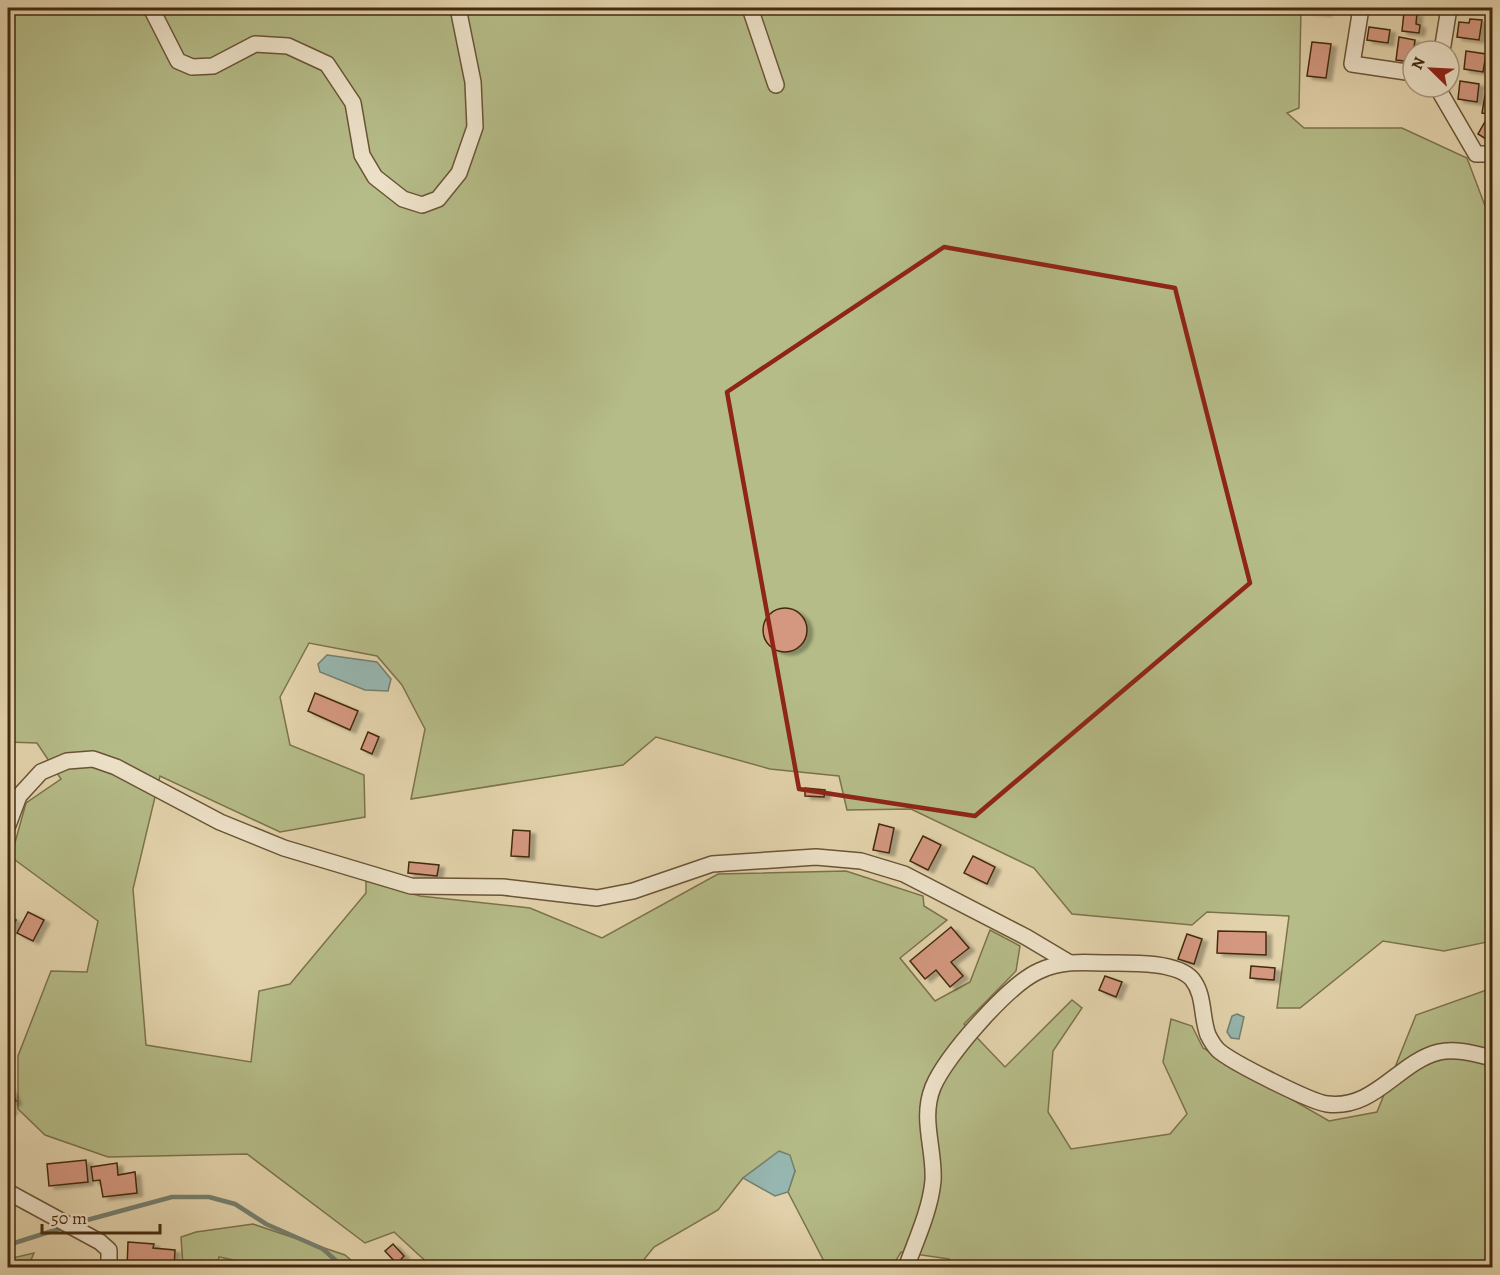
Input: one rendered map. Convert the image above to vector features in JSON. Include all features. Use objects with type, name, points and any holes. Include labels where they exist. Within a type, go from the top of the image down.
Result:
[{"type":"street","points":[[151,8],[178,61],[192,67],[213,66],[255,44],[288,46],[327,64],[353,103],[362,155],[375,177],[403,199],[422,205],[438,199],[459,173],[475,127],[473,82],[458,8]]},
{"type":"street","points":[[750,8],[776,85]]},
{"type":"street","points":[[1360,8],[1352,64],[1401,71]]},
{"type":"street","points":[[1444,39],[1449,8]]},
{"type":"street","points":[[1444,99],[1476,154],[1492,154]]},
{"type":"street","points":[[8,825],[19,796],[41,772],[67,760],[93,759],[116,767],[220,822],[284,848],[411,886],[502,887],[597,898],[633,891],[712,864],[816,857],[861,861],[904,874],[1026,937],[1068,962]]},
{"type":"street","points":[[906,1268],[927,1210],[933,1180],[927,1117],[933,1087],[954,1052],[999,1002],[1037,972],[1068,962],[1145,963],[1176,969],[1190,977],[1199,988],[1209,1035],[1218,1050],[1297,1094],[1327,1104],[1353,1102],[1383,1088],[1420,1058],[1442,1051],[1472,1053],[1492,1058]]},
{"type":"street","points":[[8,1192],[100,1242],[109,1250],[109,1268]]},
{"type":"highlighted area","points":[[944,247],[1175,288],[1250,583],[975,816],[799,789],[727,392]]},
{"type":"green space","points":[[8,8],[1301,8],[1299,108],[1287,113],[1304,128],[1402,128],[1467,158],[1492,220],[1492,941],[1444,951],[1383,941],[1300,1008],[1277,1008],[1289,916],[1207,912],[1192,925],[1072,914],[1034,868],[911,809],[847,810],[839,776],[770,769],[656,737],[623,765],[411,799],[425,729],[402,685],[377,656],[309,643],[280,697],[290,745],[364,775],[365,817],[280,832],[160,776],[133,889],[146,1045],[251,1062],[259,991],[290,984],[366,893],[366,881],[420,896],[530,908],[602,938],[718,874],[846,871],[923,896],[924,906],[947,920],[900,958],[935,1001],[970,982],[990,930],[1020,946],[1016,971],[964,1024],[1005,1067],[1072,1000],[1082,1008],[1053,1051],[1048,1112],[1071,1149],[1170,1134],[1187,1114],[1163,1062],[1171,1019],[1192,1026],[1203,1048],[1329,1121],[1377,1112],[1416,1015],[1492,988],[1492,1267],[956,1268],[949,1259],[901,1252],[892,1267],[827,1267],[788,1192],[795,1171],[743,1178],[718,1210],[654,1247],[638,1267],[432,1267],[394,1232],[365,1243],[247,1154],[108,1157],[45,1135],[18,1109],[18,1056],[51,971],[87,972],[98,921],[11,857],[26,803],[61,779],[37,743],[8,742]]},
{"type":"green space","points":[[253,1224],[345,1255],[359,1267],[266,1267],[219,1257],[217,1267],[183,1267],[181,1237],[196,1232]]},
{"type":"green space","points":[[34,1253],[28,1267],[8,1267],[8,1259]]},
{"type":"water","points":[[327,655],[377,662],[391,679],[388,691],[365,690],[320,672],[318,664]]},
{"type":"water","points":[[1237,1014],[1244,1017],[1239,1039],[1231,1038],[1227,1032],[1232,1016]]},
{"type":"water","points":[[779,1151],[790,1155],[795,1171],[788,1192],[775,1196],[743,1178]]},
{"type":"building","points":[[1308,8],[1327,8],[1326,13],[1308,11]]},
{"type":"building","points":[[1404,12],[1417,13],[1416,24],[1420,25],[1419,33],[1402,31]]},
{"type":"building","points":[[1470,19],[1482,20],[1479,40],[1457,37],[1459,22],[1469,23]]},
{"type":"building","points":[[1369,27],[1390,30],[1388,43],[1367,40]]},
{"type":"building","points":[[1399,37],[1410,39],[1401,39],[1401,61],[1396,60]]},
{"type":"building","points":[[1312,42],[1331,44],[1326,78],[1307,76]]},
{"type":"building","points":[[1466,51],[1486,54],[1483,72],[1464,69]]},
{"type":"building","points":[[1461,81],[1479,84],[1477,102],[1458,99],[1461,99]]},
{"type":"building","points":[[1485,95],[1492,96],[1492,114],[1482,113]]},
{"type":"building","points":[[1486,120],[1492,123],[1492,134],[1489,141],[1478,134]]},
{"type":"building","points":[[785,608],[801,614],[807,630],[801,646],[785,652],[769,646],[763,630],[769,614]]},
{"type":"building","points":[[315,693],[358,711],[350,730],[308,711]]},
{"type":"building","points":[[368,732],[379,737],[372,754],[361,749]]},
{"type":"building","points":[[805,788],[825,790],[824,797],[805,796]]},
{"type":"building","points":[[879,824],[894,828],[889,853],[873,850]]},
{"type":"building","points":[[513,830],[530,831],[529,857],[511,856]]},
{"type":"building","points":[[923,836],[941,845],[928,870],[910,861]]},
{"type":"building","points":[[973,856],[995,867],[987,884],[964,873]]},
{"type":"building","points":[[409,862],[439,865],[437,876],[408,873]]},
{"type":"building","points":[[28,912],[44,920],[33,941],[17,933]]},
{"type":"building","points":[[8,916],[16,920],[10,932],[8,930]]},
{"type":"building","points":[[951,927],[969,948],[951,962],[963,976],[950,987],[936,970],[925,979],[910,961]]},
{"type":"building","points":[[1218,931],[1266,932],[1266,955],[1217,953]]},
{"type":"building","points":[[1187,934],[1202,939],[1194,964],[1178,959]]},
{"type":"building","points":[[1251,966],[1275,968],[1274,980],[1250,978]]},
{"type":"building","points":[[1105,976],[1122,982],[1116,997],[1099,990]]},
{"type":"building","points":[[8,1086],[16,1101],[9,1105],[12,1110],[8,1113]]},
{"type":"building","points":[[86,1160],[88,1182],[49,1186],[47,1164]]},
{"type":"building","points":[[117,1163],[118,1175],[135,1172],[137,1193],[103,1197],[100,1180],[93,1181],[91,1167]]},
{"type":"building","points":[[128,1242],[154,1244],[153,1248],[175,1250],[174,1268],[127,1268]]},
{"type":"building","points":[[393,1244],[404,1256],[397,1264],[385,1251]]},
{"type":"waterway","points":[[76,1223],[172,1197],[209,1197],[235,1204],[266,1224],[323,1249],[344,1268]]},
{"type":"waterway","points":[[8,1245],[65,1227]]}]
